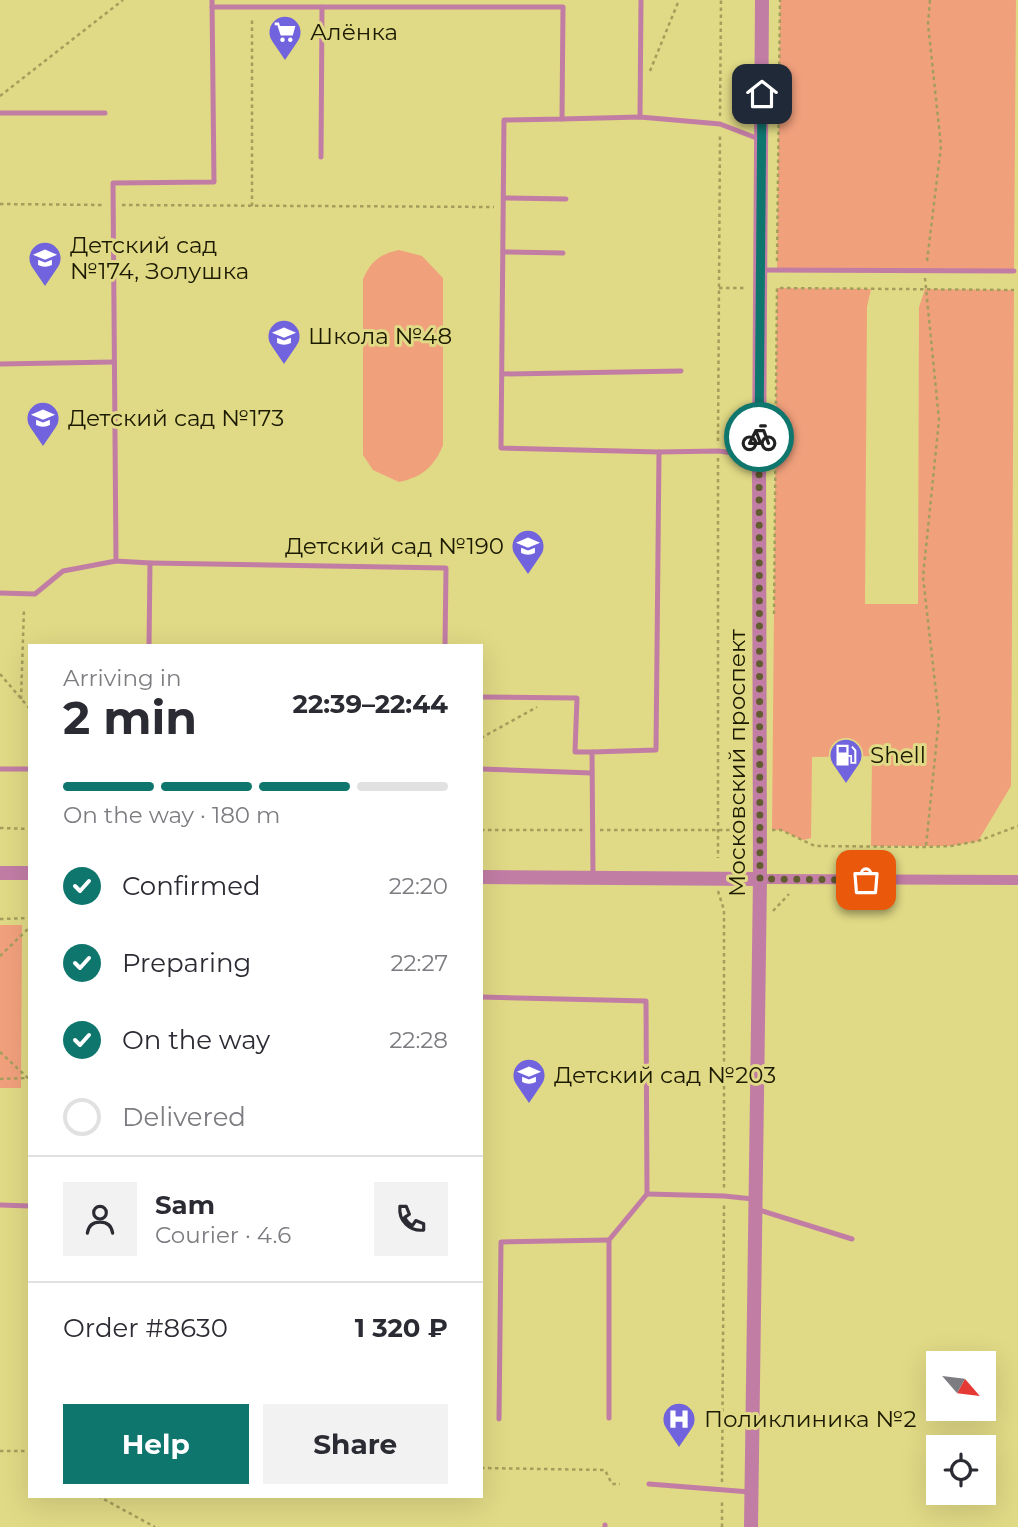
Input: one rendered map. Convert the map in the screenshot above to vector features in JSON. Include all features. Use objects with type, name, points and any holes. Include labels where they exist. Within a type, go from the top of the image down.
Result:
[{"type":"street","name":"Московский проспект","points":[[751,1527],[760,879],[762,0]]},
{"type":"street","points":[[0,873],[28,873]]},
{"type":"street","points":[[483,877],[1018,880]]},
{"type":"lane","points":[[640,117],[641,0]]},
{"type":"lane","points":[[116,561],[113,183],[214,182],[212,4],[252,7],[564,7],[562,119]]},
{"type":"lane","points":[[321,6],[321,157]]},
{"type":"lane","points":[[0,113],[105,113]]},
{"type":"lane","points":[[759,456],[718,452],[501,448],[504,120],[640,117],[720,124],[762,141]]},
{"type":"lane","points":[[504,198],[566,200]]},
{"type":"lane","points":[[503,252],[563,253]]},
{"type":"lane","points":[[760,270],[1014,271]]},
{"type":"lane","points":[[0,364],[114,362]]},
{"type":"lane","points":[[502,374],[681,371]]},
{"type":"lane","points":[[483,697],[577,698],[575,752],[656,750],[659,452]]},
{"type":"lane","points":[[0,593],[35,594],[63,571],[116,561],[446,568],[445,644]]},
{"type":"lane","points":[[149,644],[150,563]]},
{"type":"lane","points":[[592,752],[593,878]]},
{"type":"lane","points":[[0,769],[28,769]]},
{"type":"lane","points":[[483,769],[592,773]]},
{"type":"lane","points":[[483,997],[646,1001],[647,1194],[609,1240],[609,1418]]},
{"type":"lane","points":[[647,1194],[724,1196],[756,1204],[852,1239]]},
{"type":"lane","points":[[0,1205],[28,1206]]},
{"type":"lane","points":[[499,1419],[501,1242],[609,1240]]},
{"type":"lane","points":[[649,1484],[752,1492]]},
{"type":"path","points":[[0,96],[123,0]]},
{"type":"path","points":[[650,70],[679,0]]},
{"type":"path","points":[[718,858],[721,0]]},
{"type":"path","points":[[777,261],[780,0]]},
{"type":"path","points":[[926,847],[939,718],[923,578],[939,420],[925,289],[941,146],[928,24],[930,0]]},
{"type":"path","points":[[252,7],[252,206]]},
{"type":"path","points":[[0,204],[504,207]]},
{"type":"path","points":[[719,288],[746,288]]},
{"type":"path","points":[[774,622],[777,288],[1014,290]]},
{"type":"path","points":[[21,699],[24,609]]},
{"type":"path","points":[[0,674],[28,707]]},
{"type":"path","points":[[483,737],[555,696]]},
{"type":"path","points":[[772,830],[781,830],[814,846],[926,847],[978,841],[1018,826]]},
{"type":"path","points":[[0,828],[28,829]]},
{"type":"path","points":[[719,830],[744,830]]},
{"type":"path","points":[[717,890],[724,910],[722,1527]]},
{"type":"path","points":[[773,911],[789,894]]},
{"type":"path","points":[[0,919],[28,918]]},
{"type":"path","points":[[0,956],[28,929]]},
{"type":"path","points":[[0,1052],[28,1078]]},
{"type":"path","points":[[0,1079],[28,1079]]},
{"type":"path","points":[[0,1451],[28,1451]]},
{"type":"path","points":[[483,1468],[605,1470],[612,1484],[621,1484]]},
{"type":"path","points":[[102,1498],[155,1527]]},
{"type":"shaded area","points":[[780,0],[1016,0],[1014,271],[777,270]]},
{"type":"shaded area","points":[[399,250],[422,256],[443,278],[443,445],[426,470],[399,482],[373,470],[363,455],[363,279],[377,259]]},
{"type":"shaded area","points":[[777,288],[871,289],[867,307],[865,604],[918,604],[919,307],[925,289],[1014,290],[1011,786],[978,841],[951,846],[871,846],[872,756],[812,757],[811,838],[803,840],[781,830],[772,830]]},
{"type":"shaded area","points":[[0,925],[22,925],[21,1088],[0,1088]]},
{"type":"way so far","points":[[759,437],[760,879],[866,880]]},
{"type":"place","name":"Алёнка","points":[[285,62]]},
{"type":"place","name":"Детский сад №174, Золушка","points":[[45,288]]},
{"type":"place","name":"Школа №48","points":[[284,366]]},
{"type":"place","name":"Детский сад №173","points":[[43,448]]},
{"type":"place","name":"Детский сад №190","points":[[528,576]]},
{"type":"place","name":"Shell","points":[[846,785]]},
{"type":"place","name":"Детский сад №203","points":[[529,1105]]},
{"type":"place","name":"Поликлиника №2","points":[[679,1449]]},
{"type":"route","points":[[759,437],[762,94]]}]
